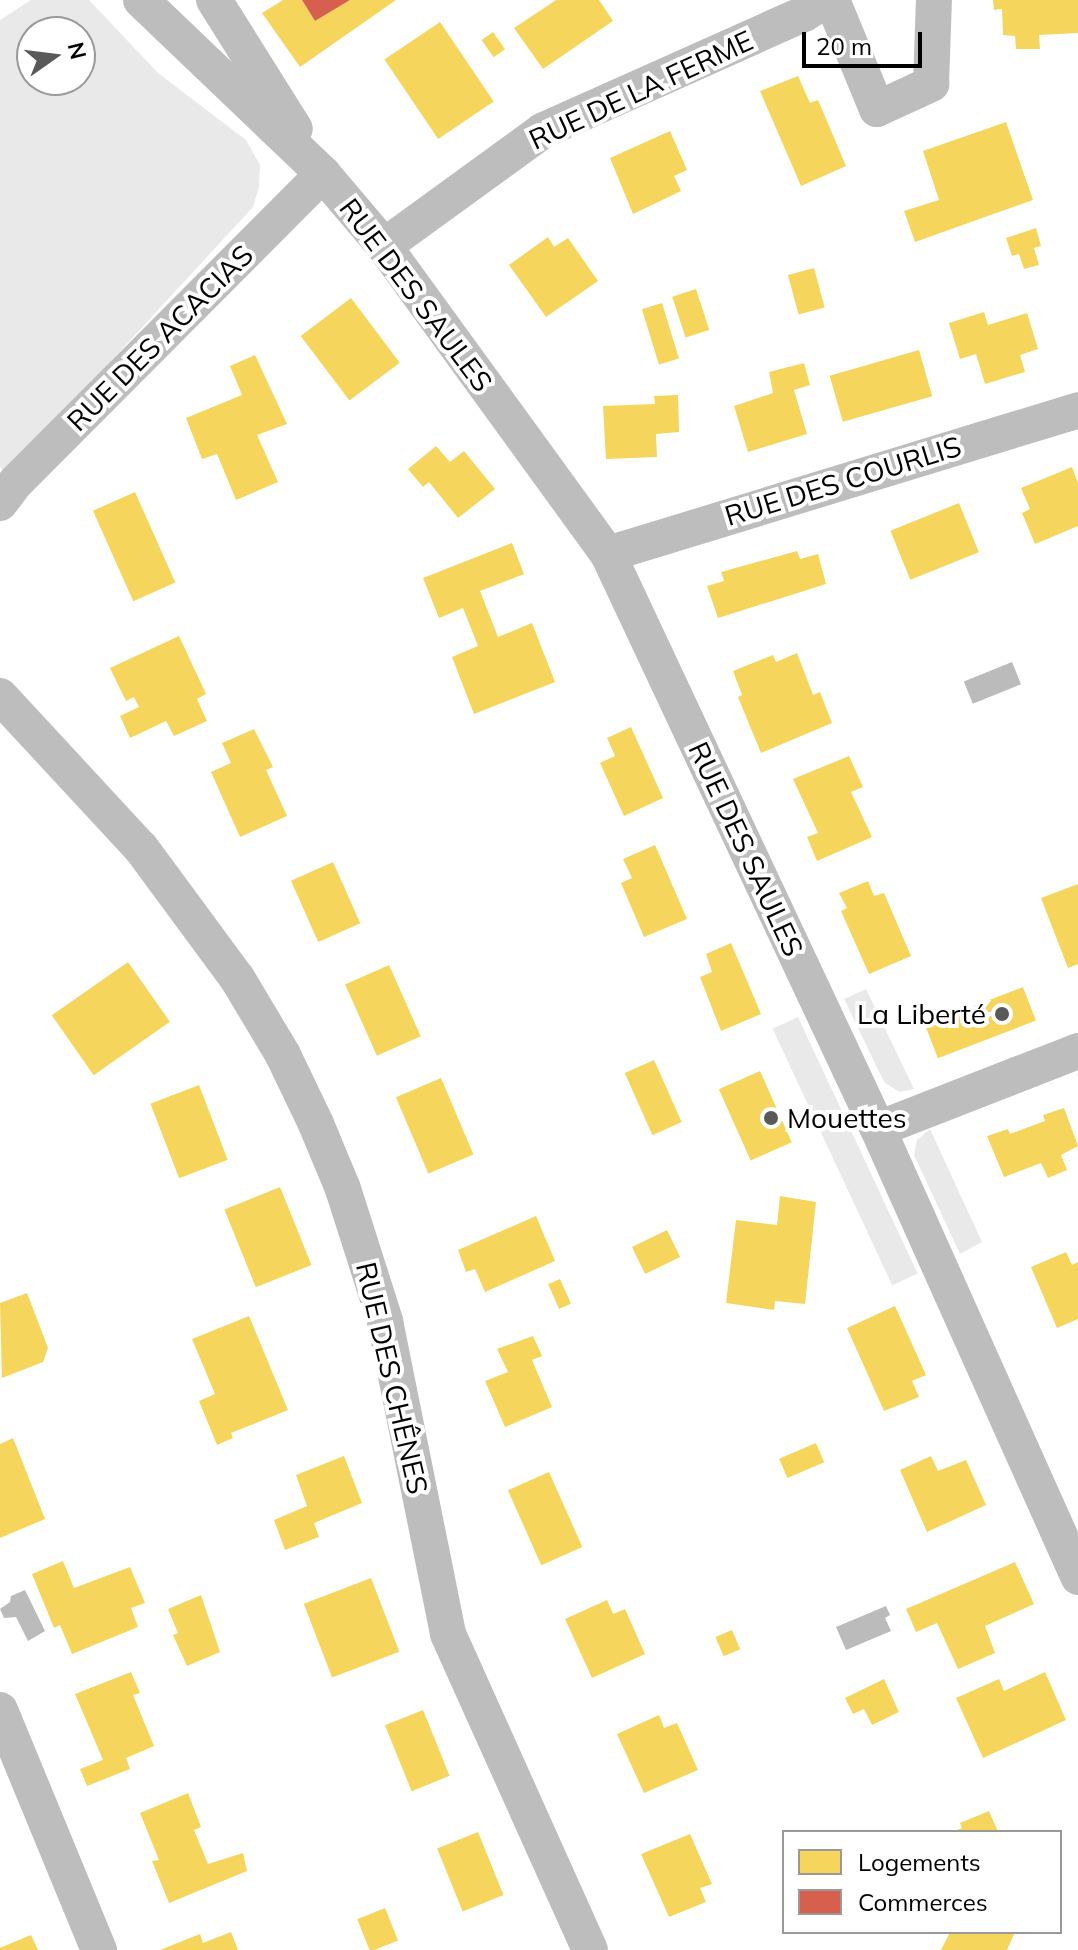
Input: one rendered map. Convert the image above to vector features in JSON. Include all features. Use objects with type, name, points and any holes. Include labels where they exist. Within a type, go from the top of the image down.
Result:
[{"type":"street","name":"RUE DES SAULES","points":[[141,0],[323,174],[384,246],[608,554],[878,1129],[1078,1577]]},
{"type":"street","name":"RUE DES SAULES","points":[[214,0],[323,174]]},
{"type":"street","name":"RUE DE LA FERME","points":[[384,246],[542,131],[829,0],[877,109],[931,84],[934,0]]},
{"type":"street","name":"RUE DES ACACIAS","points":[[0,503],[26,471],[323,174]]},
{"type":"street","name":"RUE DES COURLIS","points":[[608,554],[1078,410]]},
{"type":"street","name":"RUE DES CHÊNES","points":[[0,696],[141,848],[237,978],[283,1055],[316,1124],[343,1189],[385,1321],[448,1634],[590,1950]]},
{"type":"street","points":[[878,1129],[1078,1051]]},
{"type":"street","points":[[0,1710],[99,1950]]},
{"type":"shaded area","points":[[31,0],[89,0],[158,73],[246,140],[260,165],[259,187],[253,207],[6,475],[0,467],[0,20]]},
{"type":"shaded area","points":[[1012,662],[1021,684],[973,704],[964,681]]},
{"type":"shaded area","points":[[866,989],[914,1089],[899,1092],[884,1082],[844,999]]},
{"type":"shaded area","points":[[798,1017],[918,1273],[892,1285],[773,1029]]},
{"type":"shaded area","points":[[930,1129],[982,1242],[960,1254],[914,1155],[917,1140]]},
{"type":"shaded area","points":[[25,1590],[45,1631],[28,1641],[16,1617],[4,1618],[0,1609],[10,1602],[11,1596]]},
{"type":"shaded area","points":[[886,1606],[890,1615],[885,1618],[891,1631],[846,1650],[836,1627]]},
{"type":"building: Logements","points":[[283,0],[302,0],[315,21],[350,0],[396,0],[300,67],[262,13]]},
{"type":"building: Logements","points":[[556,0],[599,0],[613,21],[543,69],[514,28]]},
{"type":"building: Logements","points":[[993,0],[1078,0],[1078,33],[1039,35],[1040,49],[1016,49],[1015,36],[1003,35],[1002,9],[994,10]]},
{"type":"building: Logements","points":[[440,22],[494,102],[438,139],[384,59]]},
{"type":"building: Logements","points":[[493,32],[505,49],[494,57],[482,40]]},
{"type":"building: Logements","points":[[798,76],[810,103],[818,100],[846,166],[801,186],[760,91]]},
{"type":"building: Logements","points":[[1006,122],[1033,200],[915,242],[904,211],[939,200],[923,151]]},
{"type":"building: Logements","points":[[670,131],[687,170],[674,176],[681,191],[633,214],[610,158]]},
{"type":"building: Logements","points":[[1036,228],[1041,246],[1034,248],[1039,265],[1024,269],[1019,254],[1012,256],[1006,238]]},
{"type":"building: Logements","points":[[548,237],[554,247],[568,238],[598,281],[546,317],[509,265]]},
{"type":"building: Logements","points":[[814,268],[825,308],[799,315],[788,275]]},
{"type":"building: Logements","points":[[696,289],[709,330],[686,338],[672,297]]},
{"type":"building: Logements","points":[[351,298],[400,363],[349,401],[301,336]]},
{"type":"building: Logements","points":[[662,303],[679,358],[659,365],[642,309]]},
{"type":"building: Logements","points":[[984,312],[988,325],[1027,313],[1038,349],[1020,355],[1025,372],[985,384],[976,354],[960,359],[949,323]]},
{"type":"building: Logements","points":[[919,350],[932,396],[843,422],[830,376]]},
{"type":"building: Logements","points":[[255,355],[287,424],[257,435],[278,482],[236,500],[217,454],[202,459],[186,418],[242,395],[230,366]]},
{"type":"building: Logements","points":[[804,363],[810,385],[794,390],[807,434],[748,452],[734,406],[773,393],[769,372]]},
{"type":"building: Logements","points":[[678,395],[679,432],[656,434],[657,457],[606,459],[603,406],[655,404],[654,396]]},
{"type":"building: Logements","points":[[436,446],[450,462],[464,451],[495,489],[458,518],[429,482],[423,487],[408,469]]},
{"type":"building: Logements","points":[[1072,467],[1078,483],[1078,526],[1035,544],[1022,513],[1030,509],[1021,488]]},
{"type":"building: Logements","points":[[135,492],[175,582],[133,601],[93,511]]},
{"type":"building: Logements","points":[[959,503],[979,552],[910,580],[890,531]]},
{"type":"building: Logements","points":[[512,543],[524,574],[480,591],[498,637],[532,623],[555,682],[474,714],[452,657],[478,646],[463,608],[439,618],[423,578]]},
{"type":"building: Logements","points":[[797,551],[800,559],[818,554],[826,584],[718,618],[707,586],[724,581],[721,572]]},
{"type":"building: Logements","points":[[179,636],[206,694],[197,699],[207,721],[174,736],[166,721],[130,738],[120,716],[139,707],[134,697],[126,701],[110,668]]},
{"type":"building: Logements","points":[[797,653],[813,695],[820,692],[832,723],[761,753],[738,697],[742,695],[733,671],[773,655],[776,662]]},
{"type":"building: Logements","points":[[631,727],[663,798],[624,816],[600,763],[615,756],[607,738]]},
{"type":"building: Logements","points":[[254,729],[273,767],[266,770],[287,816],[240,837],[211,772],[231,763],[222,743]]},
{"type":"building: Logements","points":[[849,756],[863,787],[851,792],[872,837],[817,861],[807,837],[818,833],[793,779]]},
{"type":"building: Logements","points":[[655,845],[687,919],[644,937],[621,883],[632,878],[623,859]]},
{"type":"building: Logements","points":[[333,862],[360,923],[318,942],[291,881]]},
{"type":"building: Logements","points":[[868,881],[874,896],[884,893],[911,956],[869,974],[841,911],[847,908],[839,893]]},
{"type":"building: Logements","points":[[1078,884],[1078,964],[1068,968],[1041,898]]},
{"type":"building: Logements","points":[[731,943],[761,1014],[721,1031],[700,977],[712,972],[706,954]]},
{"type":"building: Logements","points":[[128,962],[170,1022],[94,1075],[52,1015]]},
{"type":"building: Logements","points":[[389,965],[421,1036],[377,1056],[345,985]]},
{"type":"building: Logements","points":[[1023,987],[1036,1021],[938,1058],[925,1025]]},
{"type":"building: Logements","points":[[654,1060],[682,1122],[652,1135],[625,1073]]},
{"type":"building: Logements","points":[[760,1071],[792,1142],[751,1161],[719,1089]]},
{"type":"building: Logements","points":[[441,1078],[473,1154],[428,1174],[396,1097]]},
{"type":"building: Logements","points":[[199,1085],[228,1160],[179,1178],[150,1104]]},
{"type":"building: Logements","points":[[1064,1108],[1078,1146],[1061,1155],[1067,1170],[1048,1178],[1041,1163],[1004,1177],[987,1136],[1008,1129],[1010,1134],[1045,1121],[1043,1115]]},
{"type":"building: Logements","points":[[280,1187],[311,1265],[256,1287],[224,1209]]},
{"type":"building: Logements","points":[[780,1196],[816,1202],[805,1304],[775,1301],[774,1310],[726,1303],[736,1220],[777,1225]]},
{"type":"building: Logements","points":[[536,1216],[555,1261],[485,1292],[475,1269],[466,1272],[458,1250]]},
{"type":"building: Logements","points":[[667,1230],[680,1257],[645,1274],[632,1247]]},
{"type":"building: Logements","points":[[1066,1252],[1072,1265],[1078,1262],[1078,1319],[1057,1328],[1031,1267]]},
{"type":"building: Logements","points":[[560,1279],[571,1304],[559,1309],[548,1284]]},
{"type":"building: Logements","points":[[27,1293],[48,1348],[43,1362],[2,1378],[0,1303]]},
{"type":"building: Logements","points":[[895,1306],[926,1375],[912,1381],[919,1397],[884,1411],[847,1328]]},
{"type":"building: Logements","points":[[249,1316],[288,1410],[231,1433],[233,1438],[217,1445],[199,1401],[215,1394],[192,1339]]},
{"type":"building: Logements","points":[[533,1336],[542,1356],[532,1360],[552,1407],[505,1427],[485,1381],[508,1372],[497,1349]]},
{"type":"building: Logements","points":[[13,1438],[45,1519],[0,1538],[0,1444]]},
{"type":"building: Logements","points":[[816,1443],[824,1462],[787,1478],[779,1459]]},
{"type":"building: Logements","points":[[344,1456],[362,1503],[314,1523],[319,1537],[285,1550],[274,1520],[307,1506],[296,1475]]},
{"type":"building: Logements","points":[[931,1456],[938,1471],[966,1460],[986,1505],[927,1532],[900,1470]]},
{"type":"building: Logements","points":[[549,1472],[582,1547],[541,1565],[508,1490]]},
{"type":"building: Logements","points":[[63,1561],[74,1588],[130,1567],[145,1603],[131,1608],[138,1627],[72,1654],[60,1625],[54,1628],[32,1574]]},
{"type":"building: Logements","points":[[1015,1562],[1034,1604],[985,1626],[995,1653],[958,1669],[937,1623],[916,1632],[906,1609]]},
{"type":"building: Logements","points":[[371,1578],[399,1652],[332,1678],[304,1604]]},
{"type":"building: Logements","points":[[201,1595],[220,1652],[187,1666],[173,1635],[178,1633],[168,1609]]},
{"type":"building: Logements","points":[[607,1600],[613,1614],[625,1609],[645,1654],[592,1678],[565,1619]]},
{"type":"building: Logements","points":[[732,1630],[740,1649],[724,1656],[715,1637]]},
{"type":"building: Logements","points":[[131,1672],[140,1693],[133,1695],[154,1746],[126,1758],[130,1769],[87,1786],[80,1769],[103,1760],[75,1694]]},
{"type":"building: Logements","points":[[1045,1672],[1066,1720],[983,1758],[956,1698],[999,1679],[1004,1691]]},
{"type":"building: Logements","points":[[884,1679],[899,1712],[872,1725],[864,1709],[853,1714],[845,1698]]},
{"type":"building: Logements","points":[[423,1710],[450,1776],[412,1791],[385,1725]]},
{"type":"building: Logements","points":[[659,1715],[664,1728],[677,1723],[698,1770],[644,1793],[617,1734]]},
{"type":"building: Logements","points":[[188,1793],[201,1827],[194,1830],[208,1864],[243,1853],[247,1871],[169,1903],[152,1861],[159,1860],[140,1813]]},
{"type":"building: Logements","points":[[989,1811],[997,1830],[957,1830],[962,1828],[960,1823]]},
{"type":"building: Logements","points":[[478,1832],[503,1895],[463,1912],[437,1848]]},
{"type":"building: Logements","points":[[690,1834],[712,1884],[700,1888],[706,1902],[669,1917],[641,1854]]},
{"type":"building: Logements","points":[[385,1908],[398,1940],[370,1950],[357,1919]]},
{"type":"building: Logements","points":[[231,1932],[238,1950],[160,1950],[200,1934],[203,1943]]},
{"type":"building: Logements","points":[[949,1934],[1014,1934],[1007,1950],[941,1950]]},
{"type":"building: Logements","points":[[31,1935],[38,1950],[0,1950],[0,1948]]},
{"type":"building: Commerces","points":[[302,0],[350,0],[315,21]]},
{"type":"place","name":"La Liberté","points":[[1002,1014]]},
{"type":"place","name":"Mouettes","points":[[771,1118]]}]
